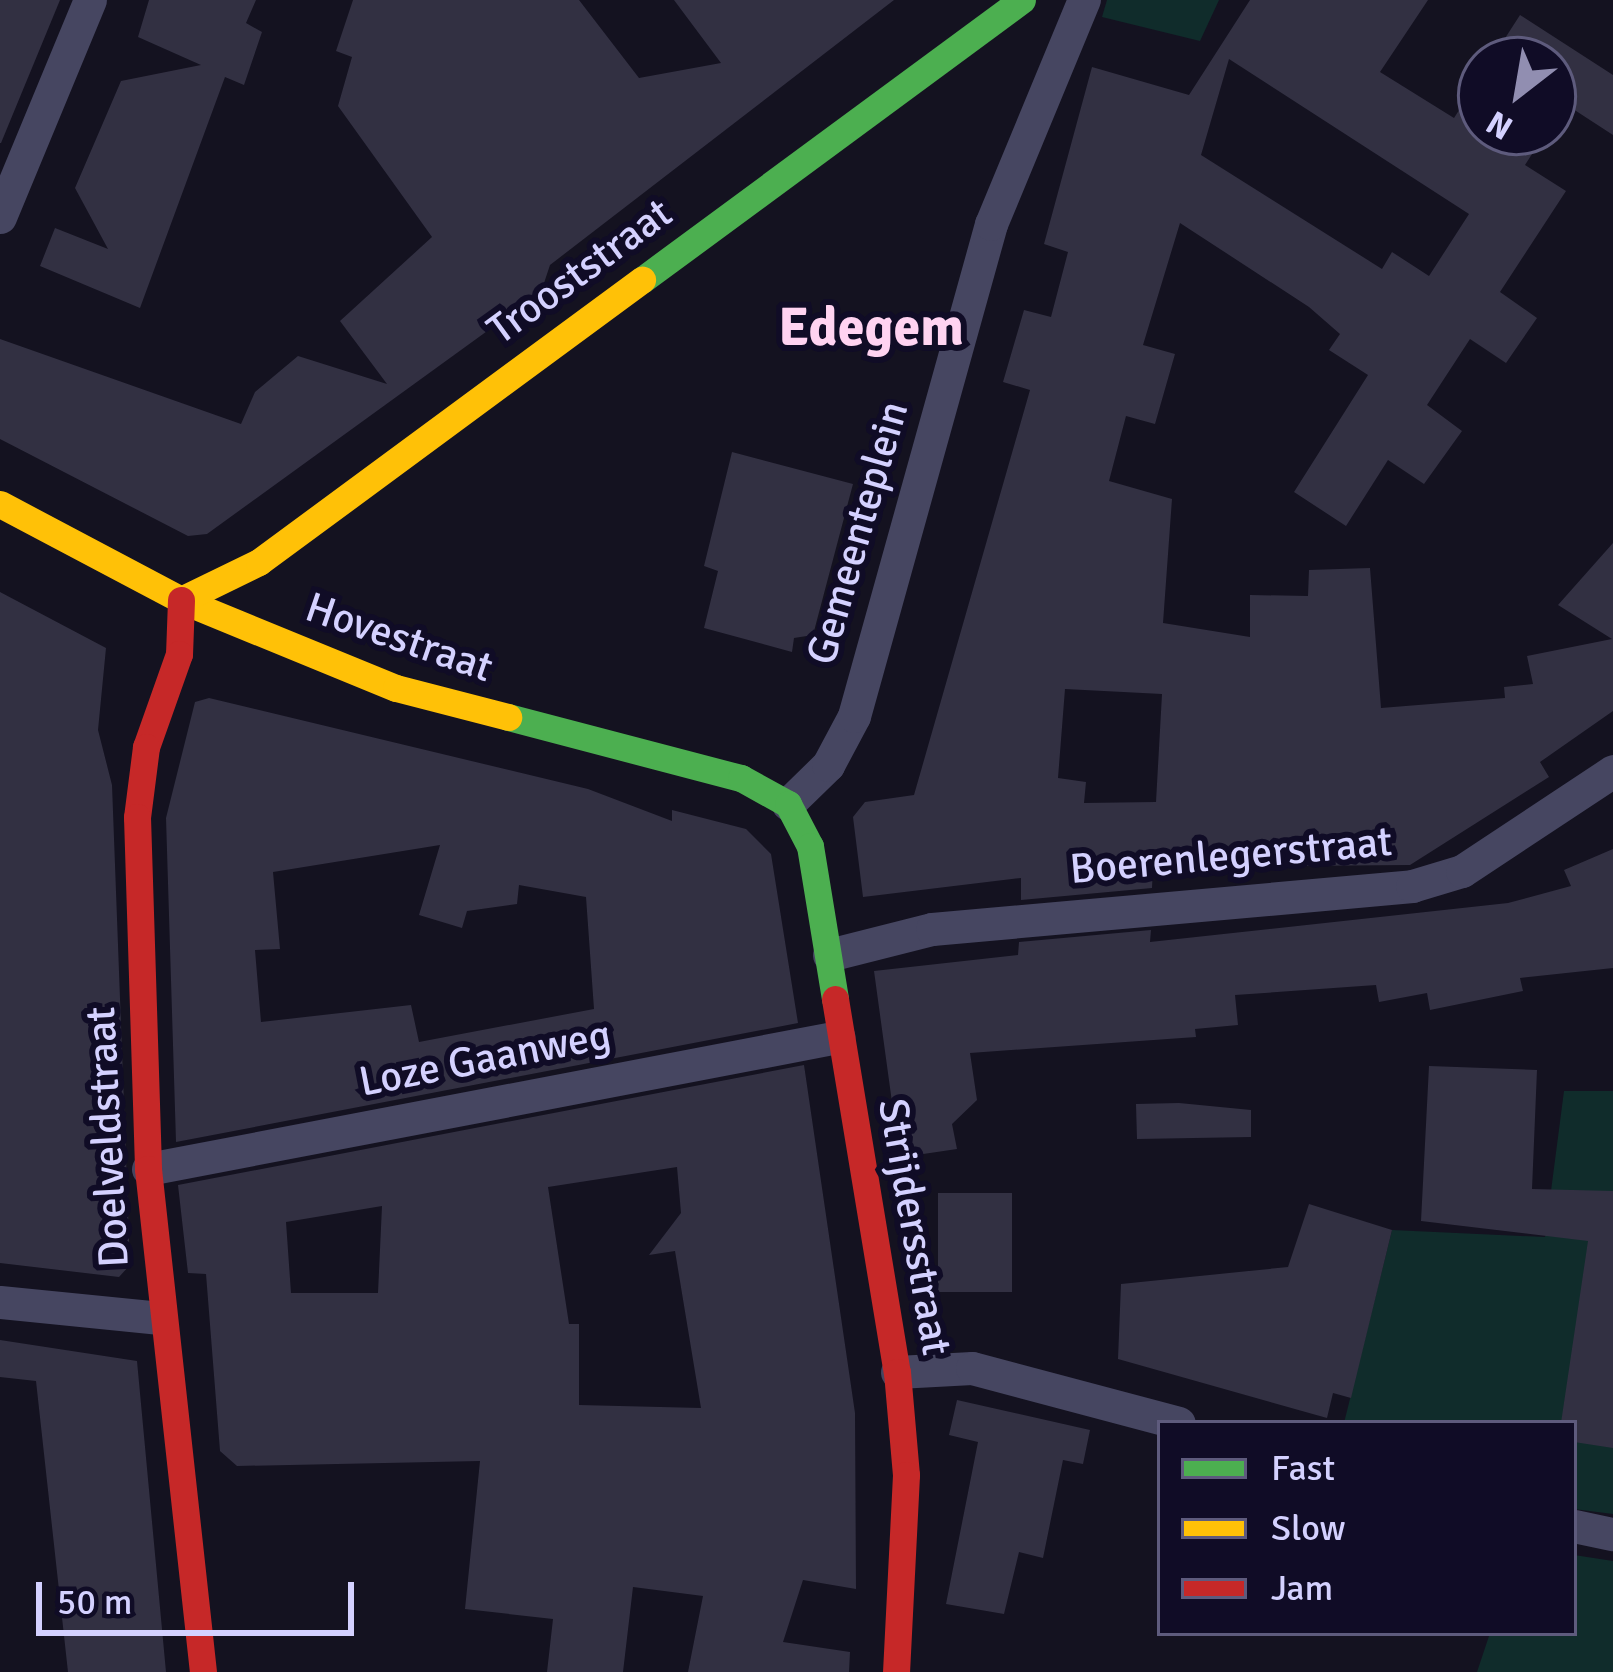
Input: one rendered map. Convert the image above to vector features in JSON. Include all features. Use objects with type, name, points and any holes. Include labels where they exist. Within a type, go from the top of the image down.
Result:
[{"type":"street","points":[[0,217],[90,0]]},
{"type":"street","name":"Trooststraat","points":[[181,600],[259,562],[1022,0]]},
{"type":"street","name":"Gemeenteplein","points":[[788,804],[828,766],[854,716],[991,224],[1084,0]]},
{"type":"street","name":"Hovestraat","points":[[0,504],[181,600],[396,688],[741,778],[788,804]]},
{"type":"street","name":"Doelveldstraat","points":[[181,600],[179,654],[146,747],[137,817],[148,1169],[160,1318],[202,1672]]},
{"type":"street","name":"Boerenlegerstraat","points":[[830,955],[932,929],[1412,886],[1462,871],[1613,771]]},
{"type":"street","name":"Strijdersstraat","points":[[788,804],[810,846],[897,1372],[906,1475],[896,1672]]},
{"type":"street","name":"Loze Gaanweg","points":[[148,1169],[838,1037]]},
{"type":"street","points":[[0,1302],[160,1318]]},
{"type":"street","points":[[897,1372],[972,1368],[1168,1420]]},
{"type":"street","points":[[1577,1527],[1613,1534]]},
{"type":"green space","points":[[1107,0],[1219,0],[1200,41],[1102,17]]},
{"type":"green space","points":[[1564,1091],[1613,1091],[1613,1514],[1577,1509],[1577,1420],[1345,1420],[1392,1230],[1545,1237]]},
{"type":"green space","points":[[1577,1555],[1613,1561],[1613,1672],[1477,1672],[1489,1636],[1577,1636]]},
{"type":"building","points":[[0,0],[60,0],[1,143],[0,143]]},
{"type":"building","points":[[149,0],[256,0],[246,23],[262,32],[244,85],[225,77],[140,308],[40,266],[55,228],[108,249],[75,188],[121,81],[201,65],[138,37]]},
{"type":"building","points":[[353,0],[579,0],[639,78],[721,63],[674,0],[894,0],[550,265],[541,292],[207,534],[188,536],[0,439],[0,339],[241,424],[255,392],[298,356],[387,384],[340,321],[432,237],[338,106],[352,57],[336,51]]},
{"type":"building","points":[[1250,0],[1428,0],[1380,72],[1454,118],[1457,113],[1457,156],[1531,156],[1525,165],[1566,191],[1500,292],[1537,318],[1506,363],[1470,339],[1427,405],[1462,431],[1424,484],[1388,460],[1346,526],[1294,492],[1368,375],[1329,350],[1340,334],[1309,307],[1180,223],[1143,345],[1175,354],[1155,424],[1126,416],[1109,481],[1172,499],[1163,623],[1250,637],[1250,595],[1308,596],[1309,570],[1370,568],[1381,708],[1505,698],[1504,687],[1533,684],[1527,656],[1612,639],[1558,605],[1613,543],[1613,711],[1540,762],[1549,777],[1410,865],[1288,866],[1287,854],[1153,867],[1152,888],[1021,900],[1021,878],[863,897],[853,817],[865,802],[914,795],[1030,390],[1003,382],[1024,310],[1051,317],[1068,252],[1044,244],[1092,67],[1189,95]],"holes":[[[1229,59],[1469,214],[1429,276],[1392,252],[1382,269],[1201,155]],[[1065,689],[1162,694],[1156,802],[1084,803],[1086,782],[1058,778]]]},
{"type":"building","points":[[1520,15],[1553,36],[1506,36]]},
{"type":"building","points":[[1577,52],[1613,75],[1613,135],[1577,112]]},
{"type":"building","points":[[732,452],[853,484],[813,635],[794,638],[792,652],[704,628],[718,571],[704,566]]},
{"type":"building","points":[[0,592],[106,648],[98,730],[112,785],[130,1265],[119,1277],[0,1263]]},
{"type":"building","points":[[209,698],[588,789],[672,821],[672,810],[746,829],[771,854],[798,1023],[176,1142],[166,818],[195,702]],"holes":[[[440,845],[419,915],[462,928],[467,911],[517,904],[519,885],[586,897],[594,1009],[419,1042],[411,1005],[261,1022],[255,950],[280,949],[273,872]]]},
{"type":"building","points":[[1613,849],[1613,968],[1520,978],[1523,991],[1430,1010],[1427,993],[1379,1002],[1376,985],[1235,995],[1238,1025],[1195,1029],[1196,1037],[970,1053],[977,1100],[952,1124],[957,1149],[903,1157],[898,1146],[874,971],[1018,955],[1019,942],[1151,930],[1150,942],[1508,903],[1571,886],[1564,870]]},
{"type":"building","points":[[804,1065],[855,1413],[856,1589],[803,1580],[783,1642],[850,1652],[849,1672],[688,1672],[703,1596],[633,1587],[623,1672],[547,1672],[553,1619],[465,1609],[480,1461],[237,1466],[220,1451],[206,1274],[188,1273],[178,1185]],"holes":[[[677,1167],[681,1213],[649,1255],[675,1251],[701,1408],[579,1405],[579,1324],[569,1324],[548,1187]],[[382,1206],[378,1293],[291,1293],[286,1222]]]},
{"type":"building","points":[[1429,1066],[1537,1070],[1532,1189],[1613,1191],[1613,1448],[1577,1442],[1577,1420],[1561,1420],[1588,1241],[1421,1221]]},
{"type":"building","points":[[1136,1104],[1251,1110],[1251,1137],[1137,1139]]},
{"type":"building","points":[[938,1193],[1012,1193],[1012,1292],[938,1292]]},
{"type":"building","points":[[1309,1204],[1392,1230],[1351,1398],[1333,1393],[1327,1418],[1118,1359],[1121,1284],[1288,1267]]},
{"type":"building","points":[[0,1340],[137,1361],[166,1672],[68,1672],[36,1381],[0,1377]]},
{"type":"building","points":[[957,1400],[1090,1430],[1083,1464],[1063,1460],[1043,1558],[1019,1552],[1004,1614],[946,1604],[978,1442],[949,1435]]},
{"type":"traffic: fast","points":[[642,280],[1022,0]]},
{"type":"traffic: fast","points":[[508,717],[741,778],[788,804],[810,846],[835,999]]},
{"type":"traffic: slow","points":[[181,600],[259,562],[642,280]]},
{"type":"traffic: slow","points":[[0,504],[181,600],[396,688],[508,717]]},
{"type":"traffic: jam","points":[[181,600],[179,654],[146,747],[137,817],[148,1169],[203,1672]]},
{"type":"traffic: jam","points":[[835,999],[897,1372],[906,1475],[896,1672]]},
{"type":"district","name":"Edegem","points":[[871,328]]}]
